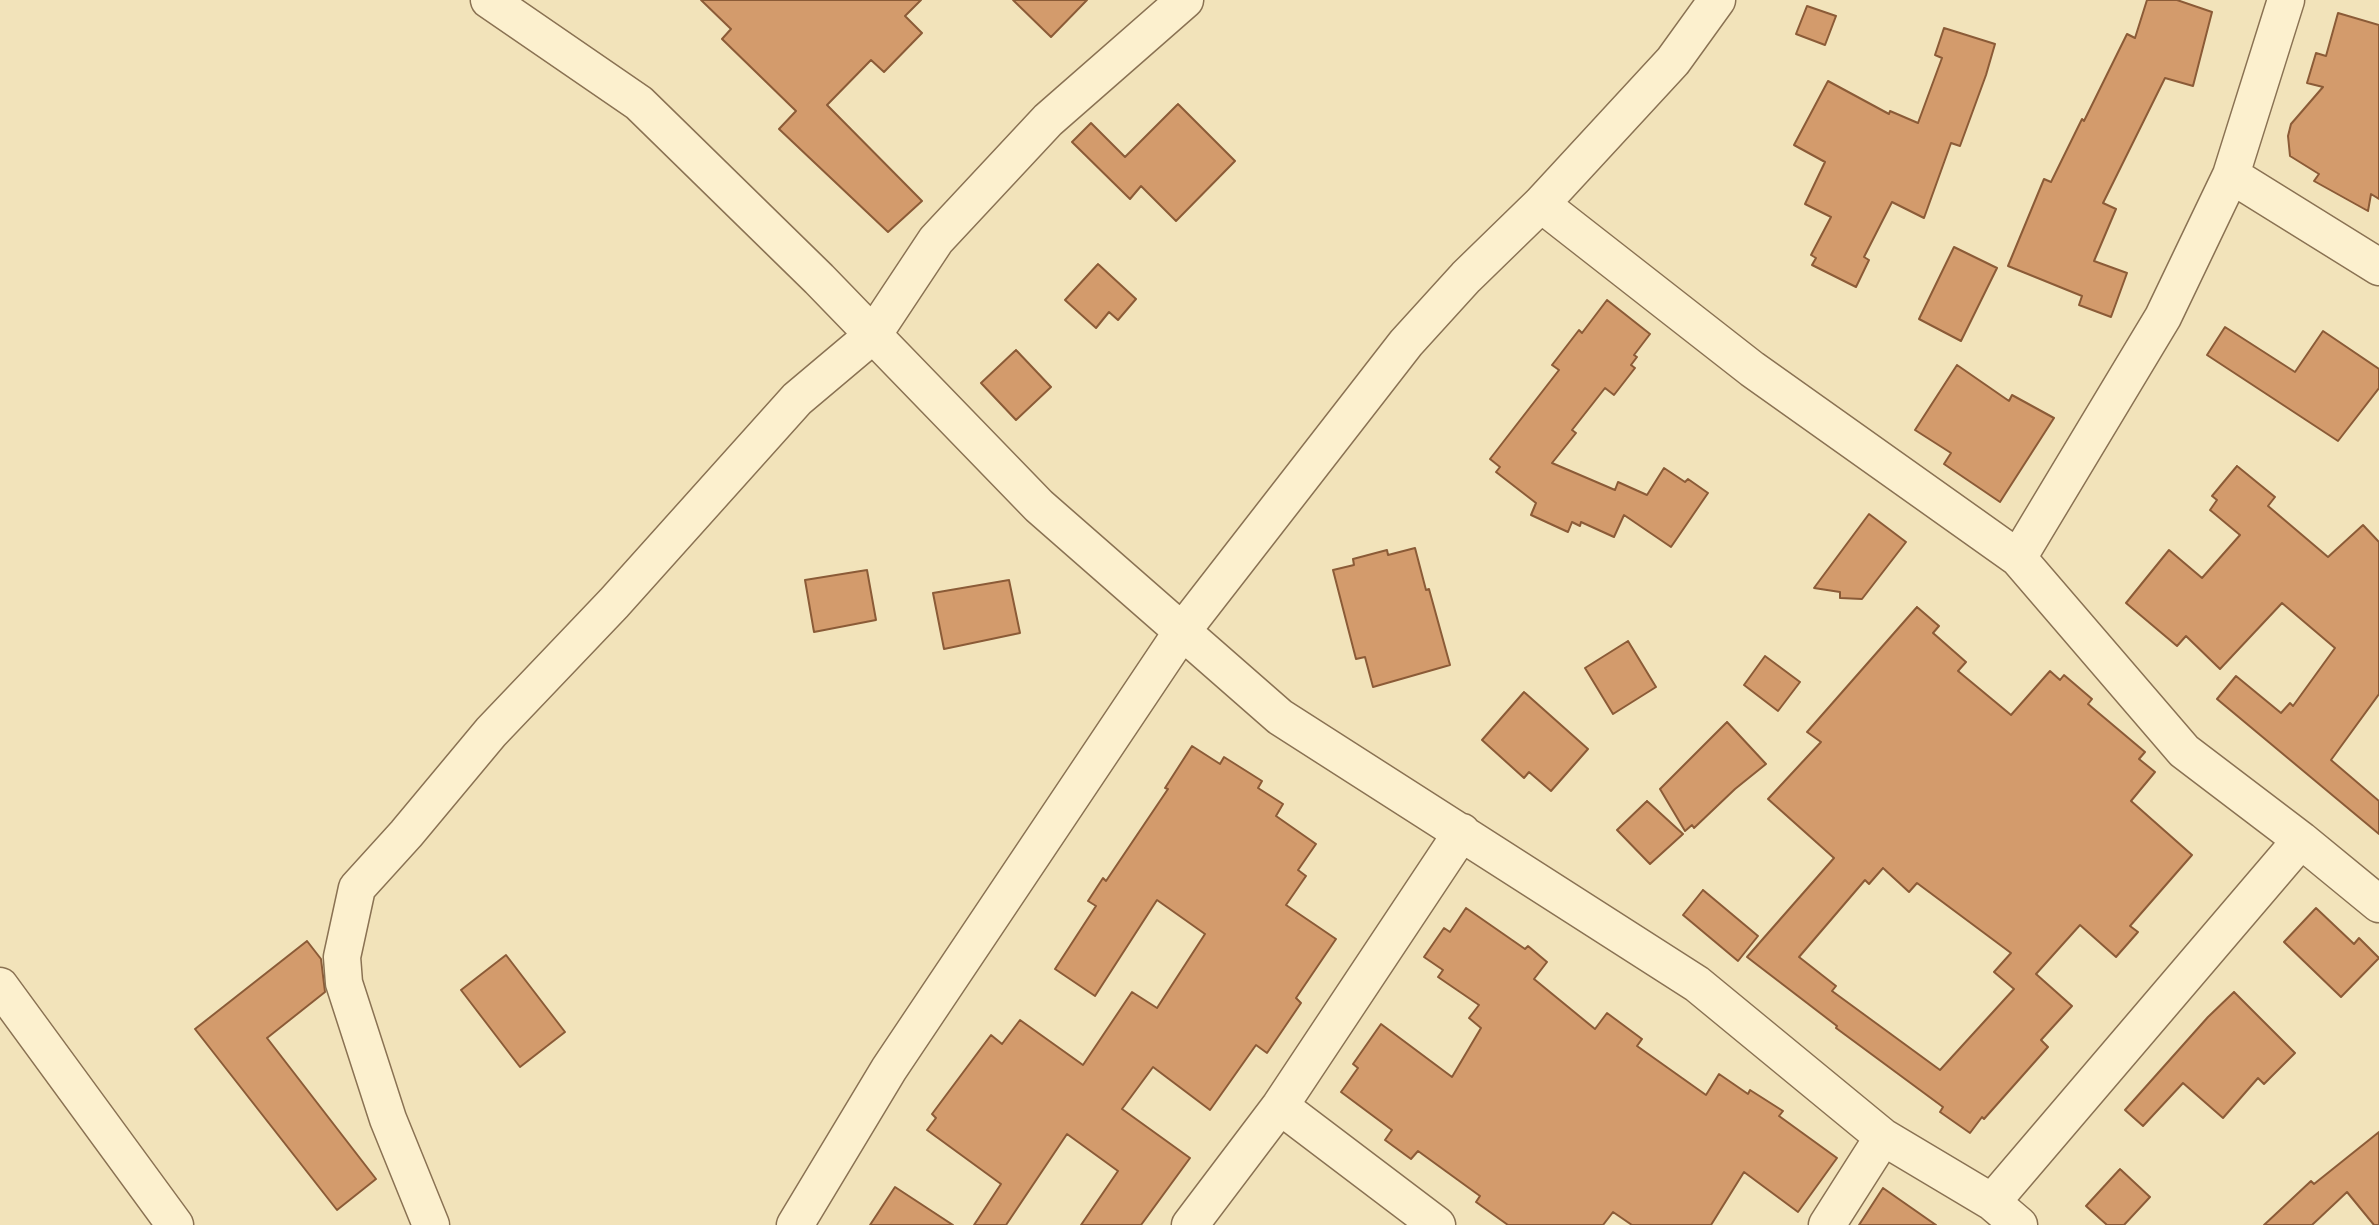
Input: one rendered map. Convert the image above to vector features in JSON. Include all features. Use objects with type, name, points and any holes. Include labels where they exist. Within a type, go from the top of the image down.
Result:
[{"type":"street","points":[[431,1225],[388,1119],[344,983],[342,957],[357,888],[491,732],[633,582],[797,399],[873,335],[936,240],[1048,120],[1185,0]]},
{"type":"street","points":[[795,1225],[889,1069],[1183,630],[1406,343],[1466,277],[1541,204],[1673,61],[1717,0]]},
{"type":"street","points":[[2018,558],[2163,317],[2231,175],[2286,0]]},
{"type":"street","points":[[509,5],[639,103],[819,279],[1039,506],[1280,717],[1697,984],[1883,1137],[1992,1202],[2019,1225]]},
{"type":"street","points":[[2231,175],[2379,267]]},
{"type":"street","points":[[1541,204],[1752,369],[2018,558],[2184,751],[2379,904]]},
{"type":"street","points":[[1190,1225],[1280,1106],[1462,832]]},
{"type":"street","points":[[1992,1202],[2301,840]]},
{"type":"street","points":[[0,986],[175,1225]]},
{"type":"street","points":[[1280,1106],[1437,1225]]},
{"type":"street","points":[[1827,1225],[1883,1137]]},
{"type":"building","points":[[701,0],[921,0],[905,16],[922,33],[884,72],[871,60],[827,105],[922,201],[888,232],[779,129],[796,111],[722,39],[731,29]]},
{"type":"building","points":[[1013,0],[1087,0],[1051,37]]},
{"type":"building","points":[[2147,0],[2177,0],[2212,12],[2193,86],[2165,78],[2103,203],[2116,209],[2094,261],[2127,273],[2111,317],[2079,305],[2082,296],[2008,266],[2044,179],[2051,182],[2127,34],[2135,38]]},
{"type":"building","points":[[1807,6],[1836,16],[1825,45],[1796,34]]},
{"type":"building","points":[[2338,13],[2379,25],[2379,199],[2371,194],[2368,211],[2314,181],[2319,174],[2290,156],[2288,136],[2291,124],[2323,87],[2307,83],[2316,53],[2326,56]]},
{"type":"building","points":[[1944,28],[1995,44],[1986,75],[1960,146],[1951,143],[1924,218],[1892,202],[1864,257],[1869,260],[1856,287],[1812,265],[1816,258],[1811,255],[1831,217],[1805,204],[1825,162],[1794,145],[1828,81],[1889,114],[1890,111],[1918,123],[1942,58],[1935,55]]},
{"type":"building","points":[[1178,104],[1235,161],[1176,221],[1141,186],[1130,199],[1072,142],[1091,123],[1125,157]]},
{"type":"building","points":[[1954,247],[1997,268],[1961,341],[1919,319]]},
{"type":"building","points":[[1098,264],[1136,299],[1118,320],[1109,312],[1096,328],[1065,300]]},
{"type":"building","points":[[1607,300],[1650,334],[1634,355],[1637,357],[1631,365],[1635,368],[1614,395],[1605,388],[1572,430],[1576,433],[1552,463],[1615,490],[1618,482],[1647,495],[1664,468],[1708,493],[1671,547],[1624,515],[1614,537],[1581,522],[1580,526],[1572,522],[1568,532],[1531,515],[1536,503],[1496,472],[1500,467],[1490,459],[1559,370],[1552,365]]},
{"type":"building","points":[[2225,327],[2295,372],[2323,331],[2379,369],[2379,388],[2338,441],[2207,355]]},
{"type":"building","points":[[1016,350],[1051,387],[1016,420],[981,383]]},
{"type":"building","points":[[1957,365],[2009,401],[2012,395],[2054,418],[2000,502],[1944,464],[1951,453],[1915,430]]},
{"type":"building","points":[[2237,466],[2275,497],[2268,506],[2328,557],[2363,525],[2379,542],[2379,694],[2331,760],[2379,801],[2379,834],[2217,699],[2236,676],[2281,713],[2290,703],[2293,706],[2335,648],[2282,603],[2220,669],[2186,636],[2177,646],[2126,603],[2169,550],[2202,578],[2240,535],[2210,510],[2217,500],[2212,496]]},
{"type":"building","points":[[1869,514],[1906,542],[1862,599],[1840,598],[1840,592],[1814,588]]},
{"type":"building","points":[[1415,548],[1450,665],[1373,687],[1365,657],[1356,659],[1333,570],[1354,565],[1353,559],[1387,550],[1388,555]]},
{"type":"building","points":[[867,570],[876,620],[814,632],[805,580]]},
{"type":"building","points":[[1009,580],[1020,633],[944,649],[933,593]]},
{"type":"building","points":[[1917,607],[1939,626],[1933,633],[1966,662],[1958,671],[2011,715],[2050,671],[2060,680],[2064,675],[2092,699],[2088,704],[2145,752],[2139,759],[2155,772],[2131,801],[2192,855],[2130,926],[2138,932],[2116,957],[2080,925],[2036,974],[2072,1006],[2041,1040],[2048,1047],[1970,1133],[1940,1112],[1943,1107],[1747,957],[1834,858],[1768,799],[1821,742],[1807,732]],"holes":[[[1883,868],[1909,892],[1917,883],[2011,953],[1994,972],[2014,989],[1940,1070],[1832,991],[1836,986],[1799,957],[1865,880],[1869,884]]]},
{"type":"building","points":[[1628,641],[1656,687],[1613,714],[1585,668]]},
{"type":"building","points":[[1765,656],[1800,682],[1778,711],[1744,685]]},
{"type":"building","points":[[1524,692],[1588,749],[1551,791],[1529,772],[1524,778],[1482,740]]},
{"type":"building","points":[[1727,722],[1766,764],[1694,828],[1692,825],[1685,831],[1660,789]]},
{"type":"building","points":[[1192,746],[1220,764],[1224,757],[1262,781],[1258,788],[1283,804],[1276,816],[1316,844],[1298,870],[1306,876],[1286,905],[1336,939],[1296,998],[1301,1003],[1267,1053],[1256,1045],[1210,1110],[1153,1067],[1122,1109],[1190,1158],[1141,1225],[1081,1225],[1118,1171],[1067,1134],[1006,1225],[974,1225],[1001,1184],[927,1130],[936,1118],[932,1114],[991,1035],[1002,1044],[1020,1020],[1083,1065],[1132,992],[1157,1008],[1205,934],[1157,900],[1095,996],[1055,969],[1096,906],[1088,901],[1103,878],[1106,881],[1168,789],[1165,788]]},
{"type":"building","points":[[1647,801],[1683,834],[1650,864],[1617,830]]},
{"type":"building","points":[[1703,890],[1758,936],[1738,961],[1683,915]]},
{"type":"building","points":[[1466,908],[1525,949],[1528,946],[1547,962],[1534,979],[1595,1029],[1607,1013],[1642,1039],[1637,1046],[1706,1095],[1719,1074],[1748,1094],[1750,1090],[1783,1111],[1779,1116],[1837,1158],[1798,1212],[1744,1172],[1711,1225],[1632,1225],[1613,1212],[1603,1225],[1508,1225],[1476,1202],[1480,1196],[1418,1151],[1411,1159],[1385,1140],[1392,1130],[1341,1092],[1358,1068],[1353,1064],[1381,1024],[1452,1077],[1481,1028],[1469,1018],[1479,1005],[1438,977],[1443,970],[1424,957],[1444,928],[1450,932]]},
{"type":"building","points":[[2316,908],[2354,944],[2359,938],[2379,958],[2341,997],[2284,942]]},
{"type":"building","points":[[307,941],[321,959],[325,992],[267,1038],[376,1179],[337,1210],[195,1029]]},
{"type":"building","points":[[506,955],[565,1032],[520,1067],[461,990]]},
{"type":"building","points":[[2234,992],[2295,1053],[2264,1084],[2258,1078],[2223,1118],[2183,1083],[2143,1126],[2125,1110]]},
{"type":"building","points":[[2379,1132],[2379,1225],[2374,1225],[2347,1192],[2312,1225],[2264,1225],[2311,1181],[2314,1184]]},
{"type":"building","points":[[2120,1169],[2150,1197],[2124,1225],[2107,1225],[2086,1206]]},
{"type":"building","points":[[895,1187],[953,1225],[870,1225]]},
{"type":"building","points":[[1883,1188],[1936,1225],[1859,1225]]}]
